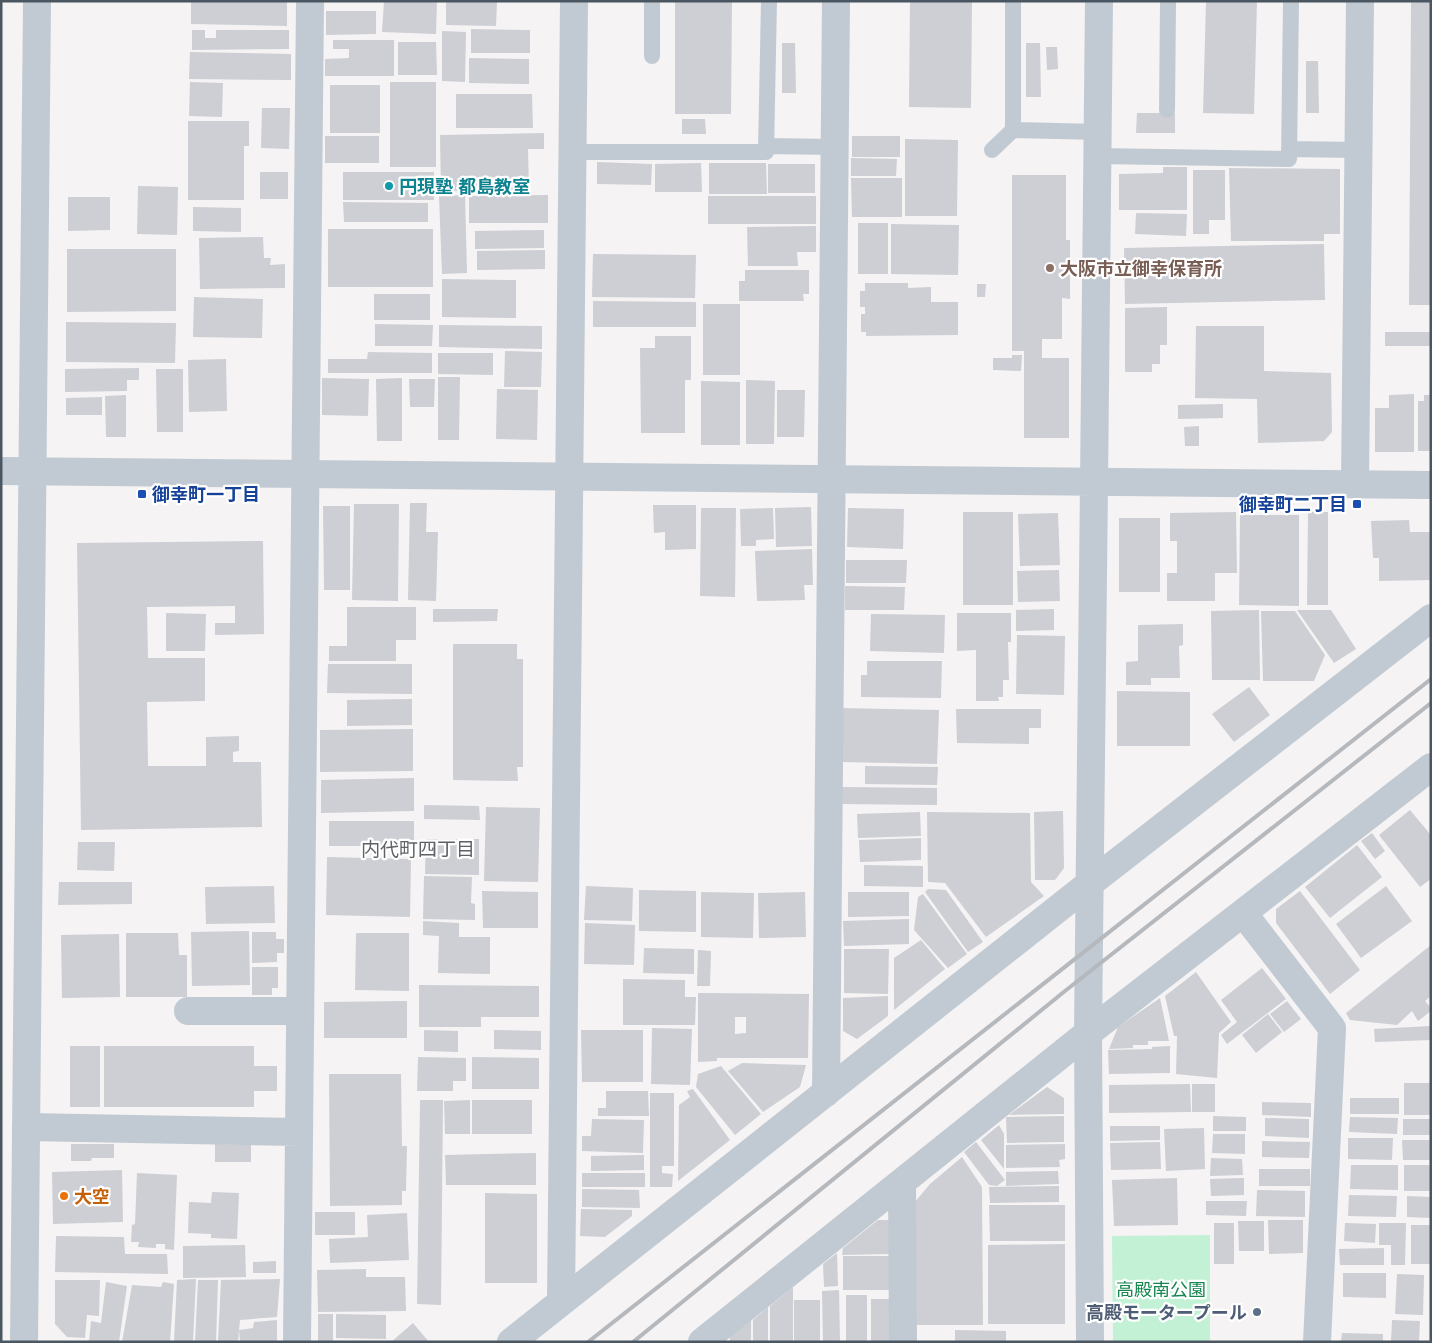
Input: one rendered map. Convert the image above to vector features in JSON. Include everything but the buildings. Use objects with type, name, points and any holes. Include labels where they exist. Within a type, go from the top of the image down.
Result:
[{"type":"street","points":[[24,1342],[37,1]]},
{"type":"street","points":[[297,1342],[310,1]]},
{"type":"street","points":[[561,1302],[574,1]]},
{"type":"street","points":[[826,1092],[836,1]]},
{"type":"street","points":[[1090,1342],[1089,884],[1099,1]]},
{"type":"street","points":[[1355,484],[1360,1]]},
{"type":"street","points":[[1,471],[1431,485]]},
{"type":"street","points":[[511,1342],[1089,884],[1431,618]]},
{"type":"street","points":[[702,1342],[1088,1033],[1431,767]]},
{"type":"street","points":[[1244,913],[1332,1028],[1317,1342]]},
{"type":"street","points":[[188,1010],[300,1011]]},
{"type":"street","points":[[26,1127],[299,1132]]},
{"type":"street","points":[[902,1182],[902,1342]]},
{"type":"lane","points":[[652,1],[652,56]]},
{"type":"lane","points":[[573,152],[766,152],[768,1]]},
{"type":"lane","points":[[992,150],[1013,130],[1013,1]]},
{"type":"lane","points":[[1167,110],[1168,1]]},
{"type":"lane","points":[[1013,130],[1097,144],[1289,158],[1291,1]]},
{"type":"lane","points":[[767,146],[834,147]]},
{"type":"lane","points":[[1289,149],[1359,150]]},
{"type":"green space","name":"高殿南公園","points":[[1210,1235],[1210,1342],[1113,1342],[1112,1236]]},
{"type":"railway","points":[[588,1342],[1431,679]]},
{"type":"railway","points":[[633,1342],[1065,991],[1431,703]]},
{"type":"place","name":"円現塾 都島教室","points":[[389,186]]},
{"type":"place","name":"大阪市立御幸保育所","points":[[1050,268]]},
{"type":"place","name":"御幸町一丁目","points":[[142,494]]},
{"type":"place","name":"御幸町二丁目","points":[[1357,504]]},
{"type":"place","name":"大空","points":[[64,1196]]},
{"type":"place","name":"高殿モータープール","points":[[1257,1312]]},
{"type":"district","name":"内代町四丁目","points":[[418,849]]}]
